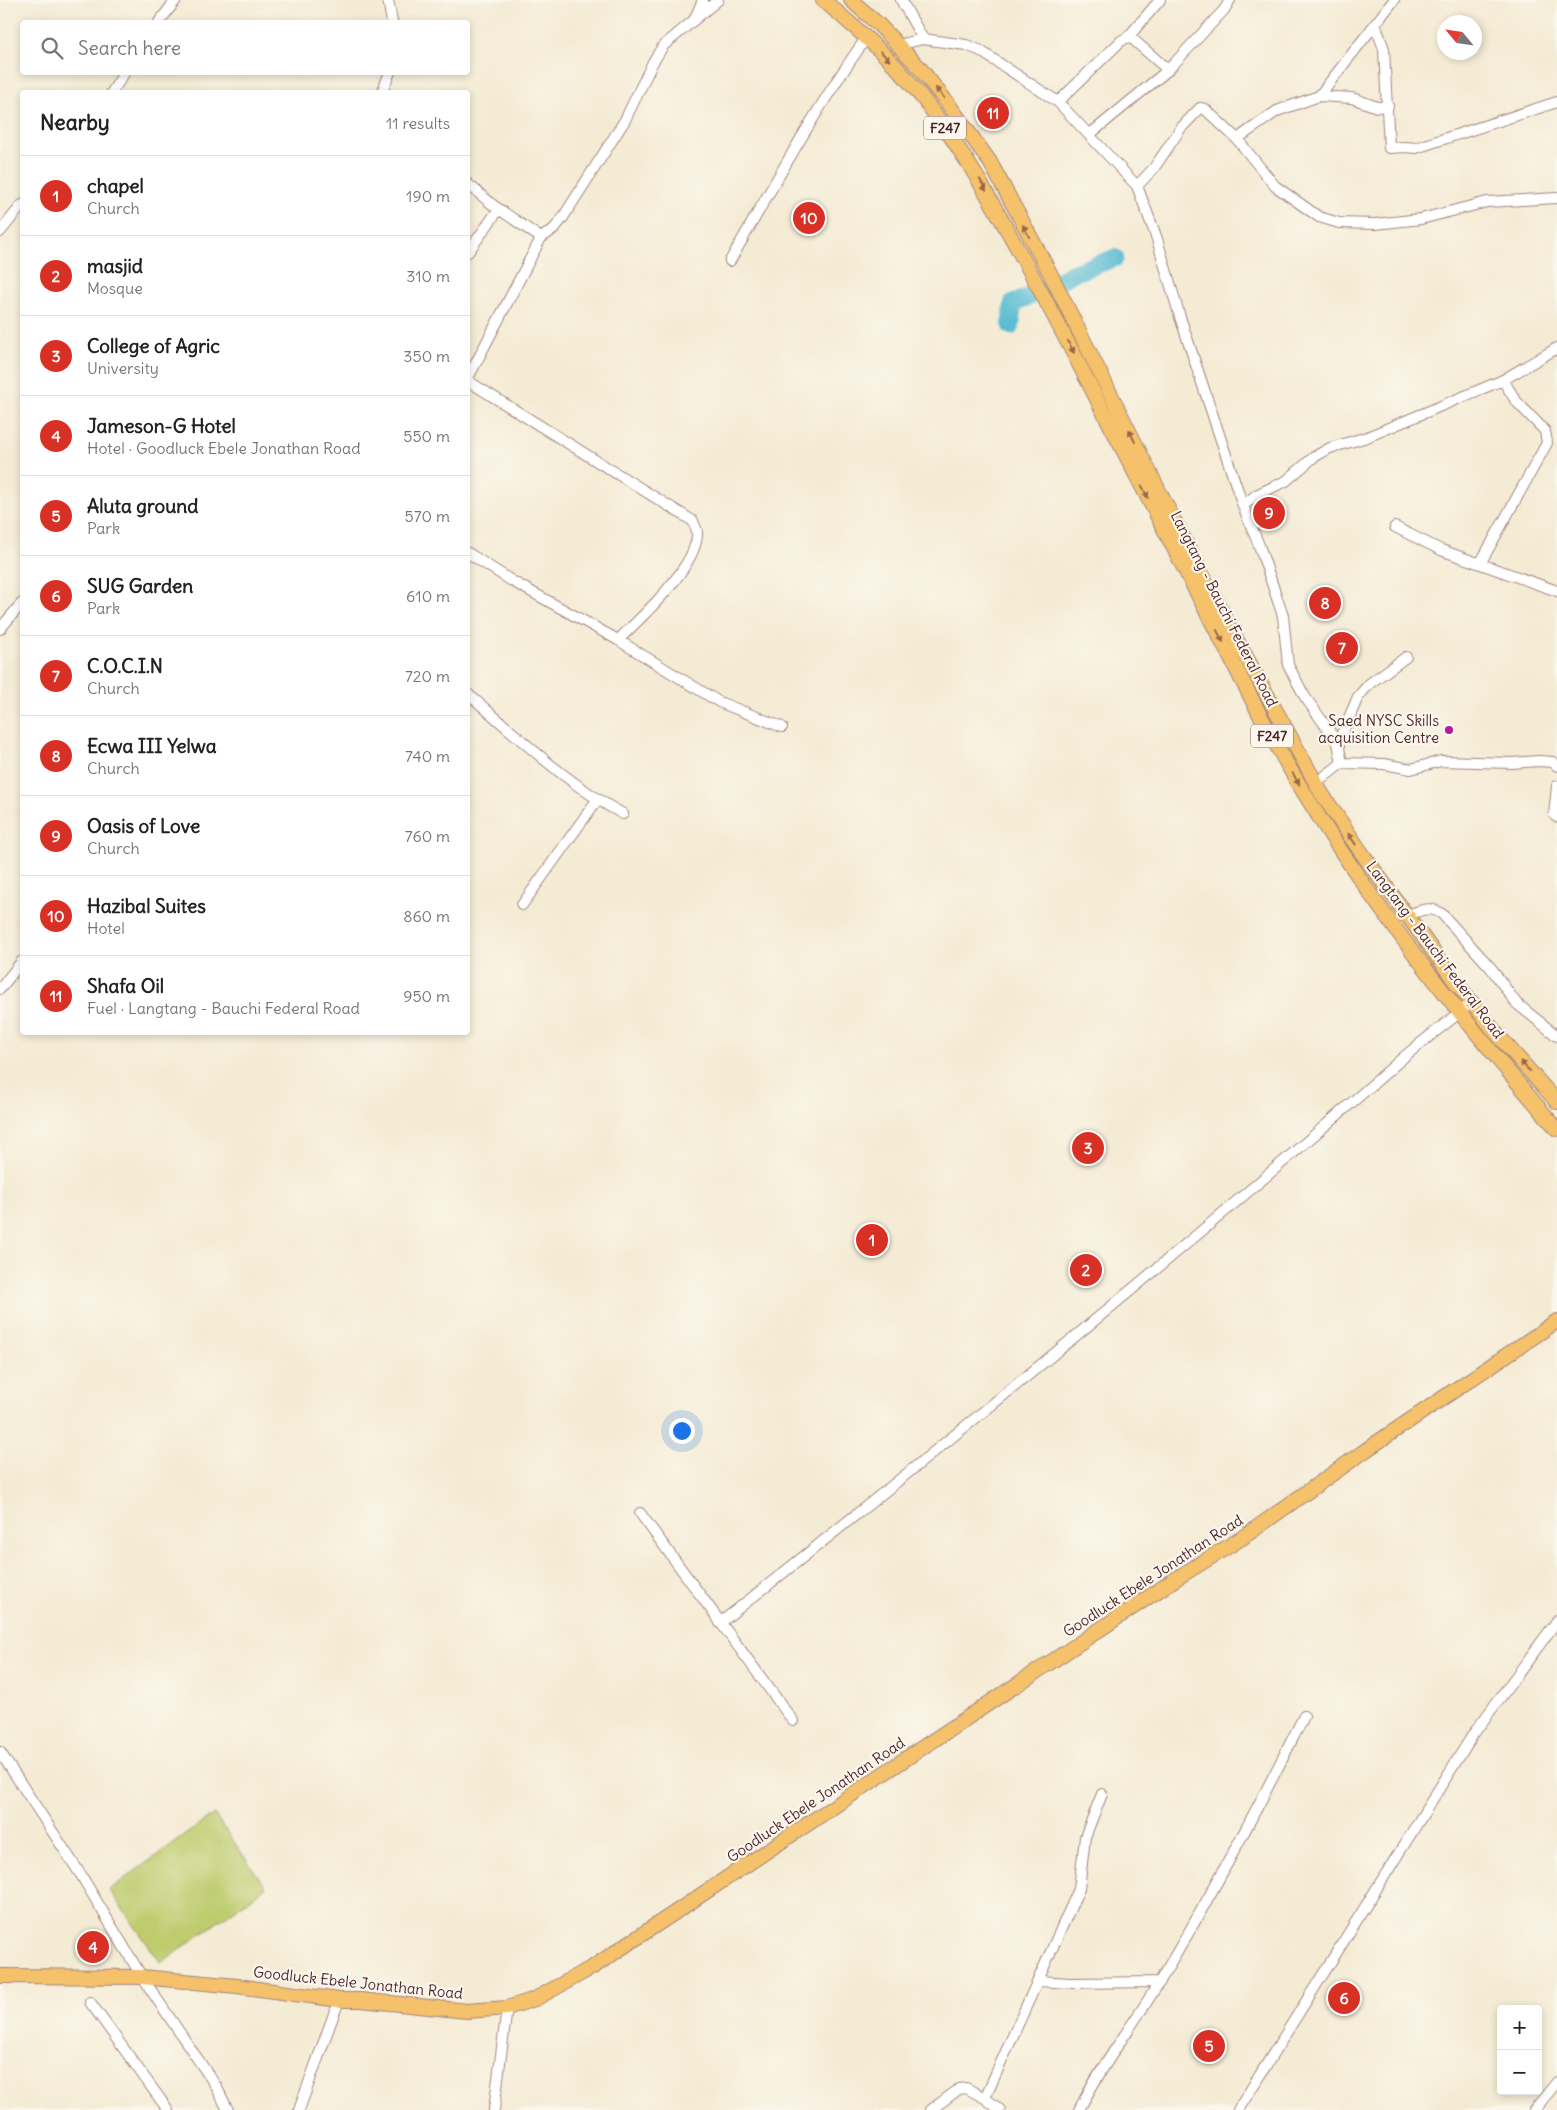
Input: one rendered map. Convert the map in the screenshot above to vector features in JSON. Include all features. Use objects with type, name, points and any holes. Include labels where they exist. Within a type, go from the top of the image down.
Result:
[{"type":"main road","name":"F247","points":[[823,0],[867,37],[906,78],[962,152],[1035,280],[1055,301],[1322,794],[1406,915],[1472,1002],[1557,1102]]},
{"type":"main road","name":"F247","points":[[851,0],[919,67],[990,162],[1050,273],[1055,301]]},
{"type":"main road","name":"Langtang - Bauchi Federal Road","points":[[1055,301],[1260,714],[1305,794],[1339,849],[1380,909],[1460,1013],[1557,1129]]},
{"type":"main road","name":"Goodluck Ebele Jonathan Road","points":[[0,1976],[142,1977],[237,1986],[338,2000],[361,2000],[467,2011],[507,2008],[535,1999],[593,1967],[1177,1578],[1242,1538],[1366,1450],[1557,1322]]},
{"type":"street","points":[[161,20],[176,0]]},
{"type":"street","points":[[388,0],[392,20]]},
{"type":"street","points":[[695,19],[703,0]]},
{"type":"street","points":[[470,376],[541,238],[554,229],[562,218],[625,120],[653,62],[663,46],[718,0]]},
{"type":"street","points":[[1058,102],[1121,41],[1129,36],[1160,0]]},
{"type":"street","points":[[1089,135],[1168,70],[1224,10],[1230,0]]},
{"type":"street","points":[[1319,96],[1394,0]]},
{"type":"street","points":[[904,1],[923,39]]},
{"type":"street","points":[[1375,24],[1384,49],[1389,148],[1416,148],[1557,102]]},
{"type":"street","points":[[1129,36],[1168,70]]},
{"type":"street","points":[[730,261],[807,126],[834,83],[867,37]]},
{"type":"street","points":[[898,45],[923,39],[966,45],[979,50],[1058,102],[1137,186],[1156,236],[1243,506],[1260,548],[1283,616],[1288,665],[1305,697],[1338,743],[1342,763]]},
{"type":"street","points":[[113,90],[123,75]]},
{"type":"street","points":[[383,90],[389,75]]},
{"type":"street","points":[[1238,139],[1277,111],[1319,96],[1352,98],[1377,106],[1388,106]]},
{"type":"street","points":[[1137,186],[1154,168],[1181,128],[1200,108],[1205,109],[1238,139],[1275,186],[1319,217],[1339,223],[1384,223],[1421,219],[1487,202],[1557,198]]},
{"type":"street","points":[[470,186],[499,209],[541,238]]},
{"type":"street","points":[[0,232],[20,207]]},
{"type":"street","points":[[470,249],[499,209]]},
{"type":"street","points":[[1243,506],[1256,494],[1286,481],[1314,457],[1330,448],[1367,437],[1503,380],[1557,348]]},
{"type":"street","points":[[1480,564],[1547,443],[1545,431],[1516,401],[1503,380]]},
{"type":"street","points":[[470,381],[693,521],[697,533],[686,564],[666,592],[618,640]]},
{"type":"street","points":[[1395,527],[1441,550],[1557,591]]},
{"type":"street","points":[[470,554],[512,581],[618,640],[720,702],[782,727]]},
{"type":"street","points":[[0,629],[20,605]]},
{"type":"street","points":[[1338,743],[1358,698],[1369,684],[1406,657]]},
{"type":"street","points":[[470,696],[552,766],[597,800],[623,814]]},
{"type":"street","points":[[1316,783],[1342,763],[1384,764],[1411,769],[1442,762],[1512,763],[1539,761],[1553,762],[1557,766]]},
{"type":"street","points":[[1557,786],[1554,815],[1557,817]]},
{"type":"street","points":[[522,905],[597,800]]},
{"type":"street","points":[[1406,915],[1427,908],[1435,909],[1442,914],[1491,968],[1516,1003],[1557,1036]]},
{"type":"street","points":[[0,989],[20,964]]},
{"type":"street","points":[[720,1623],[883,1494],[1168,1261],[1403,1058],[1472,1002]]},
{"type":"street","points":[[640,1514],[793,1721]]},
{"type":"street","points":[[1238,2110],[1474,1733],[1557,1621]]},
{"type":"street","points":[[1079,2110],[1160,1982],[1235,1848],[1304,1716]]},
{"type":"street","points":[[0,1752],[81,1875],[142,1977],[216,2086],[228,2110]]},
{"type":"street","points":[[985,2098],[1079,1889],[1085,1837],[1102,1794]]},
{"type":"street","points":[[1039,1981],[1070,1983],[1160,1982]]},
{"type":"street","points":[[299,2110],[338,2000]]},
{"type":"street","points":[[90,2002],[168,2110]]},
{"type":"street","points":[[494,2110],[507,2008]]},
{"type":"street","points":[[1534,2110],[1557,2082]]},
{"type":"street","points":[[931,2110],[962,2088],[970,2089],[1000,2110]]},
{"type":"green space","points":[[214,1814],[266,1887],[161,1963],[109,1890]]},
{"type":"waterway","points":[[1011,326],[1013,303],[1033,295],[1073,273],[1115,258]]},
{"type":"place","name":"Shafa Oil","points":[[993,113]]},
{"type":"place","name":"Hazibal Suites","points":[[809,218]]},
{"type":"place","name":"Oasis of Love","points":[[1269,513]]},
{"type":"place","name":"Ecwa III Yelwa","points":[[1325,603]]},
{"type":"place","name":"C.O.C.I.N","points":[[1342,648]]},
{"type":"place","name":"Saed NYSC Skills acquisition Centre","points":[[1449,730]]},
{"type":"place","name":"College of Agric","points":[[1088,1148]]},
{"type":"place","name":"chapel","points":[[872,1240]]},
{"type":"place","name":"masjid","points":[[1086,1270]]},
{"type":"place","name":"Jameson-G Hotel","points":[[93,1947]]},
{"type":"place","name":"SUG Garden","points":[[1344,1998]]},
{"type":"place","name":"Aluta ground","points":[[1209,2046]]}]
